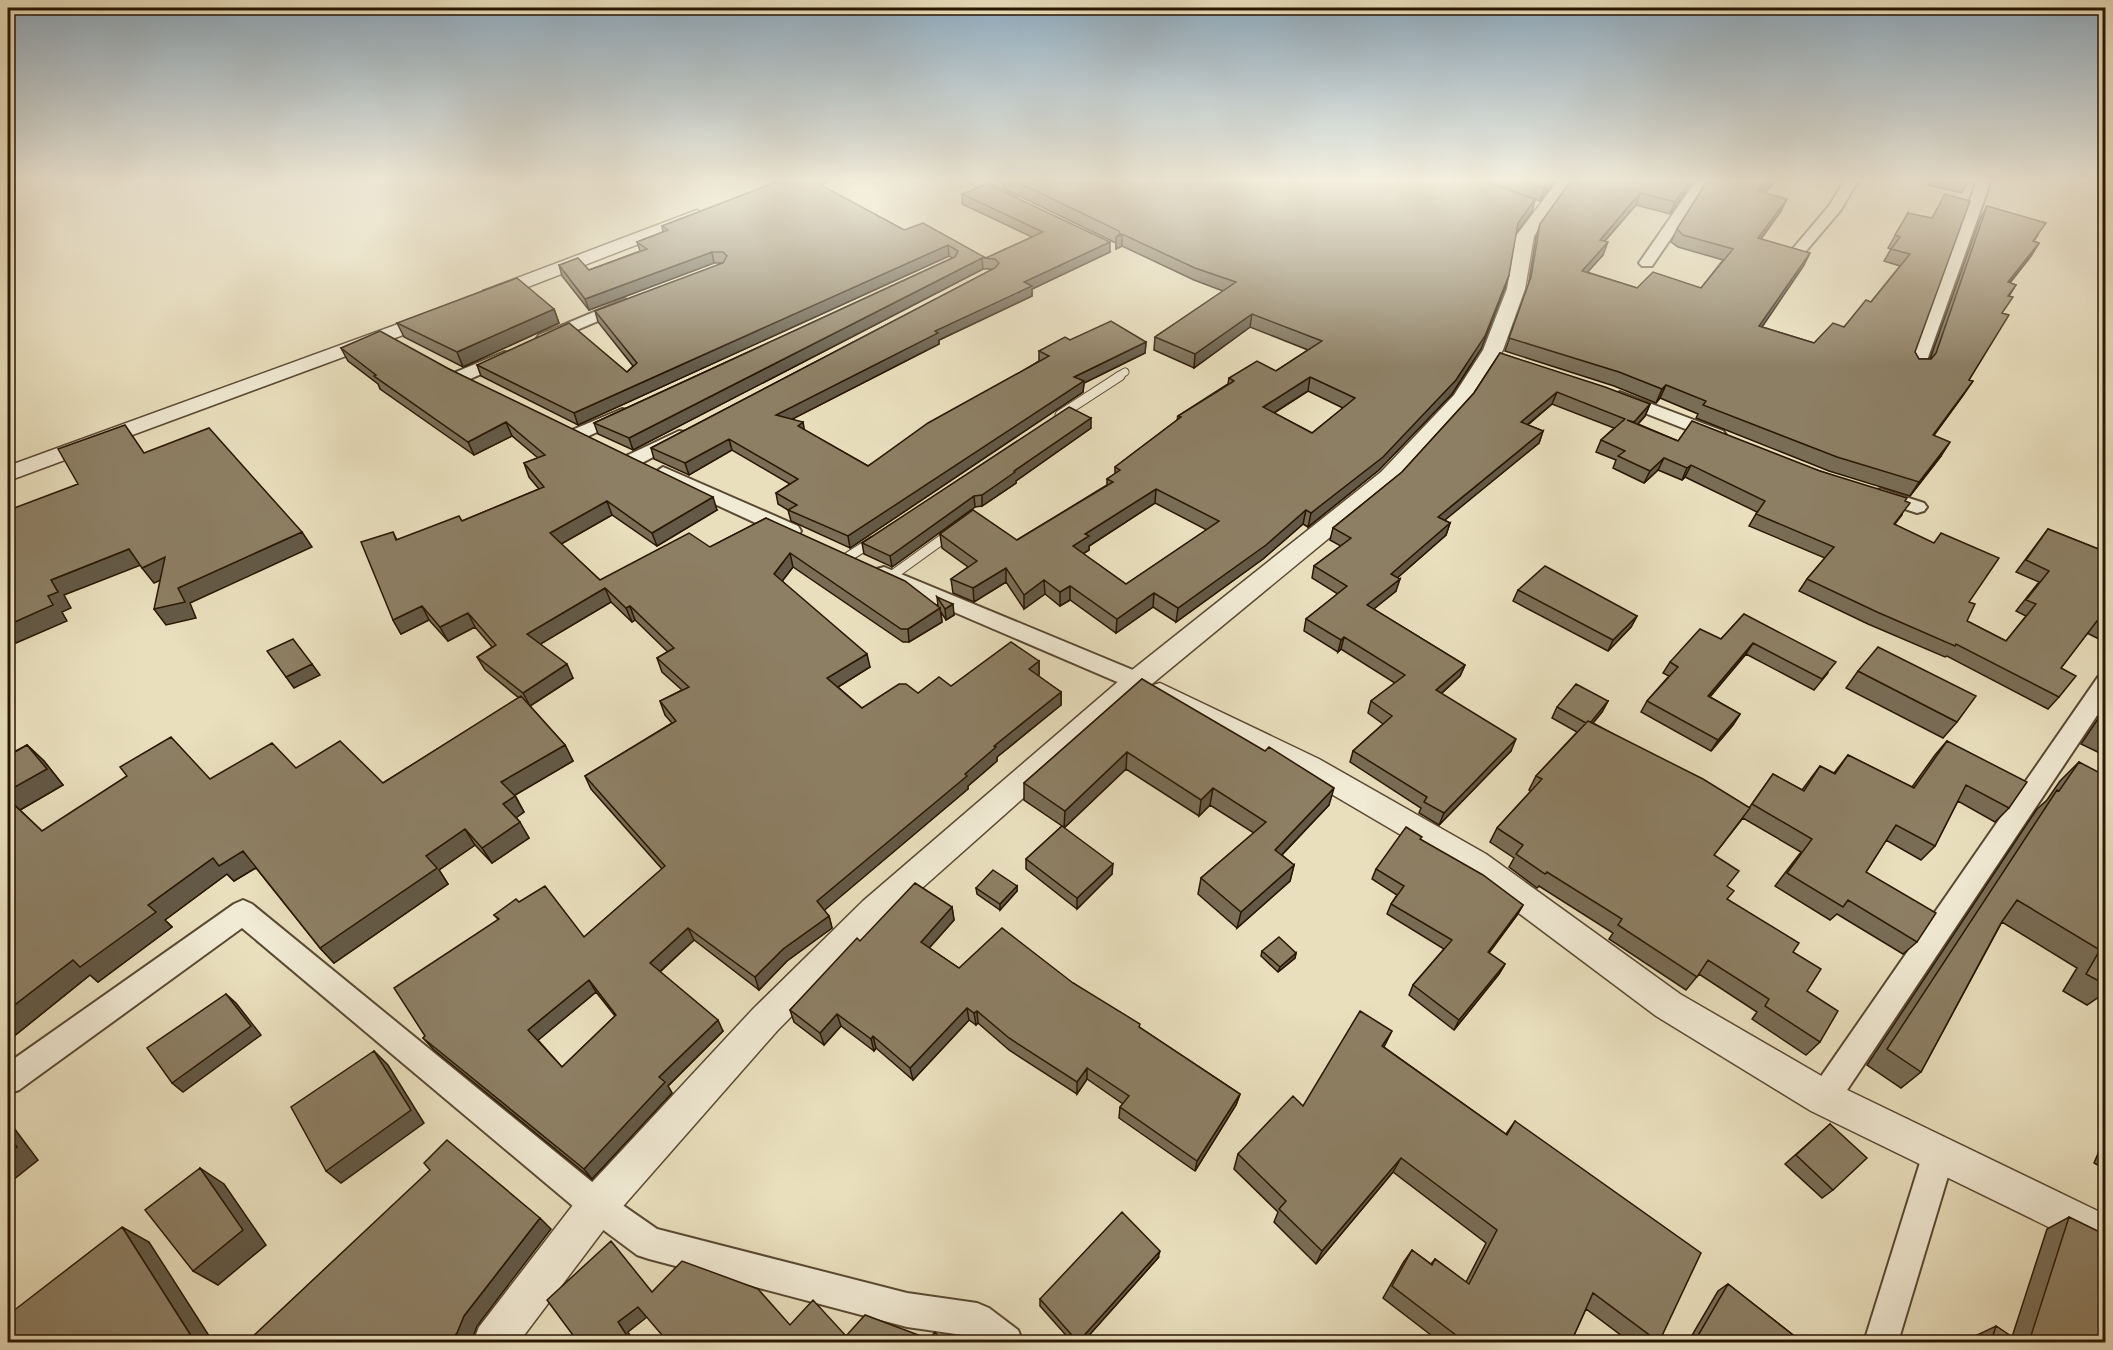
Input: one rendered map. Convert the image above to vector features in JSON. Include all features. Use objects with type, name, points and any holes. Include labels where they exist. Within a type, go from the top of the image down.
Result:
[{"type":"street","points":[[471,302],[631,241]]},
{"type":"street","points":[[494,1342],[597,1206],[765,1020],[874,911],[1137,681],[1389,477],[1462,399],[1499,356],[1516,290],[1524,241]]},
{"type":"street","points":[[1647,263],[1662,241]]},
{"type":"street","points":[[1795,255],[1807,241]]},
{"type":"street","points":[[1917,366],[1962,241]]},
{"type":"street","points":[[462,376],[636,300]]},
{"type":"street","points":[[8,474],[450,311]]},
{"type":"street","points":[[384,336],[404,346]]},
{"type":"street","points":[[443,366],[483,387]]},
{"type":"street","points":[[1608,392],[1736,443]]},
{"type":"street","points":[[578,434],[641,405]]},
{"type":"street","points":[[557,424],[596,443]]},
{"type":"street","points":[[633,460],[696,427]]},
{"type":"street","points":[[615,451],[805,538]]},
{"type":"street","points":[[1864,490],[1917,507]]},
{"type":"street","points":[[827,548],[890,577],[1137,681],[1309,766],[1475,863],[1668,1005],[1824,1098],[2106,1236]]},
{"type":"street","points":[[1824,1098],[2106,683]]},
{"type":"street","points":[[8,1080],[243,912],[597,1206],[649,1243],[907,1310],[977,1320],[1006,1342]]},
{"type":"street","points":[[1881,1342],[1939,1153]]},
{"type":"lane","points":[[1056,418],[1125,372]]},
{"type":"lane","points":[[890,577],[961,525]]},
{"type":"lane","points":[[848,557],[878,537]]},
{"type":"building","points":[[955,241],[986,258],[1023,241],[1110,242],[1024,282],[1032,286],[935,331],[938,333],[776,415],[803,422],[798,426],[868,466],[928,423],[1049,356],[1039,351],[1065,337],[1070,340],[1111,321],[1146,342],[1074,377],[1084,381],[848,536],[788,510],[797,505],[776,493],[798,479],[729,439],[685,463],[651,448],[995,268],[999,263],[995,259],[982,258],[629,438],[594,423],[955,257],[958,251],[948,245],[574,413],[477,365],[569,323],[627,372],[637,363],[595,311],[723,263],[727,256],[723,252],[712,252],[585,299],[559,265],[578,258],[589,270],[647,249],[637,242]]},
{"type":"building","points":[[1137,241],[1515,241],[1509,275],[1485,336],[1456,380],[1383,457],[1311,513],[1306,510],[1266,545],[1178,608],[1154,593],[1117,619],[1070,586],[1060,592],[1044,580],[1024,595],[1006,568],[973,588],[951,579],[977,561],[940,534],[973,510],[1017,540],[1113,482],[1107,479],[1120,470],[1115,467],[1181,417],[1178,416],[1234,381],[1229,378],[1257,361],[1276,371],[1322,341],[1252,314],[1195,354],[1155,337],[1236,282],[1195,268]],"holes":[[[1310,377],[1355,398],[1312,433],[1263,407]],[[1156,489],[1219,521],[1126,584],[1073,546],[1089,536],[1085,534]]]},
{"type":"building","points":[[1537,241],[1604,241],[1608,242],[1582,271],[1637,288],[1653,272],[1701,288],[1733,249],[1704,241],[1768,241],[1810,253],[1759,326],[1814,343],[1833,323],[1844,327],[1866,300],[1871,302],[1910,254],[1891,249],[1897,241],[1955,241],[1915,352],[1919,359],[1931,359],[1936,353],[1975,241],[2033,241],[2039,243],[2008,282],[2016,285],[2008,296],[2013,297],[2002,313],[2009,315],[1969,380],[1973,381],[1933,435],[1950,442],[1919,482],[1837,457],[1703,405],[1706,401],[1666,385],[1662,389],[1619,372],[1509,338],[1531,277]]},
{"type":"building","points":[[517,278],[554,309],[457,352],[397,323]]},
{"type":"building","points":[[380,331],[449,369],[713,497],[652,533],[607,501],[550,533],[600,580],[689,533],[710,547],[766,518],[905,581],[940,608],[908,629],[901,629],[790,553],[774,574],[867,654],[827,678],[862,708],[899,684],[906,684],[918,693],[939,677],[951,686],[1011,642],[1039,661],[1029,669],[1061,692],[994,746],[996,747],[965,774],[967,776],[817,901],[829,916],[783,949],[755,977],[688,928],[650,963],[718,1020],[659,1077],[665,1082],[584,1169],[423,1038],[425,1036],[394,988],[499,919],[494,915],[516,899],[519,902],[545,886],[584,937],[665,866],[585,776],[676,721],[660,701],[689,687],[657,658],[674,648],[630,606],[626,608],[605,588],[527,634],[567,664],[523,693],[477,657],[496,645],[468,613],[440,627],[422,606],[393,620],[361,542],[393,532],[396,540],[459,516],[462,521],[544,487],[524,463],[545,455],[506,422],[468,442],[374,376],[376,375],[341,348]],"holes":[[[589,980],[616,1015],[562,1067],[528,1030]]]},
{"type":"building","points":[[1500,353],[1650,404],[1634,422],[1627,420],[1678,441],[1692,421],[1820,471],[1907,498],[1905,501],[1910,503],[1894,524],[1934,543],[1941,533],[1999,558],[1969,602],[1975,604],[1967,621],[2006,641],[2036,604],[2026,600],[2049,571],[2026,560],[2048,529],[2106,552],[2106,625],[2097,621],[2061,668],[2076,676],[2059,697],[1956,644],[1955,646],[1877,612],[1807,579],[1834,547],[1756,514],[1765,501],[1691,465],[1687,468],[1664,458],[1650,471],[1618,456],[1625,451],[1601,440],[1625,419],[1557,392],[1521,422],[1543,431],[1438,517],[1450,523],[1391,574],[1400,579],[1367,605],[1465,665],[1436,690],[1516,739],[1444,813],[1424,802],[1427,797],[1353,751],[1392,716],[1371,701],[1405,675],[1344,637],[1341,640],[1306,619],[1347,586],[1314,566],[1351,538],[1333,528],[1402,472],[1474,393]]},
{"type":"building","points":[[1069,407],[1091,418],[982,495],[974,496],[890,556],[862,543]]},
{"type":"building","points":[[125,425],[144,453],[209,428],[302,532],[178,588],[185,602],[154,609],[165,557],[142,568],[129,549],[51,580],[58,592],[48,596],[53,605],[8,625],[8,508],[9,510],[78,484],[58,449]]},
{"type":"building","points":[[1545,566],[1637,616],[1613,640],[1518,590]]},
{"type":"building","points":[[937,597],[953,604],[945,609]]},
{"type":"building","points":[[1744,614],[1836,662],[1822,679],[1753,643],[1708,696],[1740,714],[1718,740],[1647,701],[1678,667],[1670,662],[1700,629],[1721,639]]},
{"type":"building","points":[[293,639],[312,664],[286,677],[267,651]]},
{"type":"building","points":[[1878,647],[1976,696],[1957,722],[1858,671]]},
{"type":"building","points":[[1142,679],[1265,751],[1269,747],[1334,788],[1275,850],[1294,865],[1241,912],[1201,878],[1266,822],[1213,788],[1201,800],[1127,752],[1065,811],[1024,783]]},
{"type":"building","points":[[1576,684],[1608,701],[1591,722],[1586,723],[1557,707]]},
{"type":"building","points":[[521,696],[565,745],[501,782],[515,796],[503,804],[520,822],[482,848],[465,829],[426,856],[437,868],[320,948],[243,851],[219,866],[213,858],[148,905],[156,912],[80,967],[73,960],[8,1010],[8,799],[42,831],[127,776],[120,767],[171,737],[210,779],[272,743],[296,768],[340,741],[383,783]]},
{"type":"building","points":[[1588,721],[1703,779],[1750,808],[1714,855],[1739,871],[1727,886],[1734,891],[1727,899],[1799,943],[1793,952],[1821,969],[1807,991],[1838,1011],[1820,1042],[1765,1006],[1769,999],[1708,960],[1697,977],[1618,925],[1622,919],[1547,872],[1545,874],[1516,854],[1523,845],[1497,828],[1542,779],[1536,776]]},
{"type":"building","points":[[1947,741],[2027,782],[2009,808],[1966,785],[1935,846],[1896,825],[1866,872],[1936,913],[1917,942],[1848,900],[1843,907],[1787,873],[1812,839],[1752,804],[1773,774],[1804,791],[1820,766],[1835,774],[1848,755],[1914,788]]},
{"type":"building","points":[[27,745],[47,769],[8,791],[8,756]]},
{"type":"building","points":[[2079,762],[2106,776],[2103,782],[2106,783],[2106,985],[2086,974],[2100,950],[2017,900],[2001,923],[1921,1072],[1887,1049],[2057,790],[2059,791]]},
{"type":"building","points":[[1062,826],[1113,864],[1077,898],[1026,859]]},
{"type":"building","points":[[1406,827],[1422,837],[1420,839],[1483,875],[1523,905],[1488,952],[1505,964],[1459,1020],[1413,985],[1452,940],[1391,904],[1404,886],[1376,869]]},
{"type":"building","points":[[993,870],[1017,886],[1000,904],[976,888]]},
{"type":"building","points":[[915,883],[952,907],[921,942],[959,968],[1002,928],[1073,983],[1140,1024],[1139,1027],[1240,1094],[1197,1161],[1120,1107],[1129,1096],[1087,1068],[1077,1082],[1009,1038],[977,1011],[974,1013],[967,1008],[910,1068],[873,1036],[871,1039],[837,1014],[820,1033],[790,1010],[857,938],[860,941]]},
{"type":"building","points":[[1279,937],[1296,953],[1280,967],[1262,951]]},
{"type":"building","points":[[226,994],[251,1026],[172,1083],[147,1048]]},
{"type":"building","points":[[1360,1011],[1392,1031],[1382,1046],[1507,1135],[1515,1121],[1701,1253],[1659,1342],[1593,1293],[1571,1342],[1465,1342],[1392,1286],[1412,1250],[1432,1265],[1435,1259],[1469,1284],[1497,1230],[1401,1158],[1322,1251],[1279,1209],[1286,1201],[1238,1154],[1293,1096],[1303,1106]]},
{"type":"building","points":[[374,1051],[411,1110],[326,1171],[291,1107]]},
{"type":"building","points":[[1830,1124],[1867,1158],[1833,1190],[1796,1155]]},
{"type":"building","points":[[8,1135],[17,1147],[8,1154]]},
{"type":"building","points":[[447,1140],[540,1218],[464,1316],[457,1333],[449,1342],[252,1342],[250,1339],[430,1170],[424,1163]]},
{"type":"building","points":[[200,1168],[243,1230],[193,1271],[145,1210]]},
{"type":"building","points":[[1122,1212],[1160,1251],[1078,1342],[1040,1299]]},
{"type":"building","points":[[2069,1217],[2106,1235],[2106,1342],[2029,1342]]},
{"type":"building","points":[[122,1227],[195,1342],[8,1342],[8,1315]]},
{"type":"building","points":[[611,1241],[652,1292],[682,1261],[758,1289],[790,1325],[813,1300],[846,1336],[865,1315],[929,1339],[935,1332],[944,1342],[668,1342],[638,1307],[618,1322],[631,1342],[578,1342],[547,1300]]},
{"type":"building","points":[[1728,1284],[1802,1342],[1701,1342],[1696,1339]]},
{"type":"building","points":[[1996,1326],[2020,1342],[1991,1342]]}]
